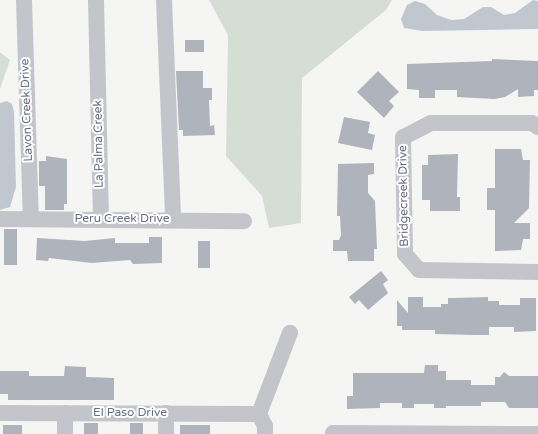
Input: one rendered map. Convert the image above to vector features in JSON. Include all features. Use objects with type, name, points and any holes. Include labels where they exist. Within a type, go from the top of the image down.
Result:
[{"type":"street","name":"Lavon Creek Drive","points":[[24,0],[32,219]]},
{"type":"street","name":"La Palma Creek","points":[[96,0],[101,219]]},
{"type":"street","points":[[164,0],[173,219]]},
{"type":"street","name":"Bridgecreek Drive","points":[[538,127],[532,123],[431,123],[403,137],[405,254],[418,270],[538,272]]},
{"type":"street","name":"Peru Creek Drive","points":[[0,219],[173,219],[244,221]]},
{"type":"street","points":[[265,434],[265,426],[259,414],[290,333]]},
{"type":"street","points":[[166,412],[166,434]]},
{"type":"street","name":"El Paso Drive","points":[[0,413],[166,412],[259,414]]},
{"type":"street","points":[[65,413],[65,434]]},
{"type":"street","points":[[333,433],[538,434]]},
{"type":"shaded area","points":[[209,0],[392,0],[386,10],[302,78],[301,223],[269,228],[262,196],[226,156],[228,35]]},
{"type":"shaded area","points":[[533,0],[538,1],[538,29],[423,31],[404,28],[401,19],[407,5],[415,1],[425,4],[437,15],[451,20],[464,19],[483,7],[491,7],[504,15],[515,13]]},
{"type":"shaded area","points":[[0,52],[10,60],[0,89]]},
{"type":"shaded area","points":[[7,101],[12,104],[14,112],[16,187],[10,207],[0,210],[0,103]]},
{"type":"building","points":[[185,40],[204,40],[204,52],[185,52]]},
{"type":"building","points":[[492,59],[538,61],[538,90],[534,90],[534,96],[518,97],[518,89],[505,97],[494,99],[457,97],[457,90],[435,90],[435,98],[419,98],[419,90],[407,89],[407,64],[492,61]]},
{"type":"building","points":[[176,71],[203,71],[203,88],[212,88],[212,100],[209,100],[210,126],[214,125],[215,135],[183,136],[183,130],[179,130]]},
{"type":"building","points":[[378,71],[399,92],[389,101],[394,106],[384,118],[357,92]]},
{"type":"building","points":[[344,117],[370,122],[368,133],[375,135],[372,150],[338,143]]},
{"type":"building","points":[[495,149],[521,149],[523,160],[530,160],[529,208],[514,223],[530,223],[530,239],[523,239],[521,250],[495,251],[495,210],[487,210],[487,188],[495,188]]},
{"type":"building","points":[[458,154],[457,197],[460,197],[460,211],[430,211],[430,200],[422,200],[422,165],[428,165],[428,155]]},
{"type":"building","points":[[46,156],[67,159],[67,204],[64,204],[64,210],[45,210],[45,186],[39,186],[39,161],[46,161]]},
{"type":"building","points":[[374,163],[374,174],[368,175],[368,193],[375,201],[377,249],[374,249],[374,261],[348,261],[347,251],[333,251],[333,240],[339,240],[341,235],[340,216],[337,216],[338,164]]},
{"type":"building","points":[[4,229],[17,229],[17,265],[4,265]]},
{"type":"building","points":[[149,237],[162,237],[162,263],[133,264],[130,260],[92,263],[49,258],[48,261],[36,260],[37,238],[85,241],[115,238],[115,243],[149,243]]},
{"type":"building","points":[[198,241],[210,241],[210,268],[198,268]]},
{"type":"building","points":[[381,271],[388,280],[383,284],[388,293],[368,310],[359,300],[355,304],[349,297]]},
{"type":"building","points":[[408,297],[423,297],[423,307],[441,307],[441,304],[448,304],[448,298],[488,297],[488,301],[499,301],[499,305],[520,305],[520,298],[536,298],[536,331],[514,332],[514,327],[489,327],[489,335],[473,335],[435,334],[435,330],[402,330],[402,326],[397,326],[397,300],[408,313]]},
{"type":"building","points":[[425,365],[438,365],[438,371],[446,371],[446,380],[471,380],[471,385],[495,385],[495,377],[500,377],[504,372],[509,376],[538,376],[538,408],[509,408],[505,402],[481,402],[481,406],[446,406],[446,408],[434,408],[434,404],[414,404],[414,408],[402,408],[402,403],[380,403],[380,408],[347,409],[347,396],[353,396],[353,373],[424,373]]},
{"type":"building","points":[[65,366],[86,367],[86,377],[114,378],[114,400],[8,400],[8,394],[0,394],[0,371],[29,371],[29,376],[64,376]]},
{"type":"building","points":[[84,423],[98,423],[98,434],[84,434]]},
{"type":"building","points":[[130,423],[143,423],[143,434],[130,434]]},
{"type":"building","points":[[3,425],[22,425],[22,434],[3,434]]},
{"type":"building","points":[[180,425],[210,425],[210,434],[180,434]]}]
